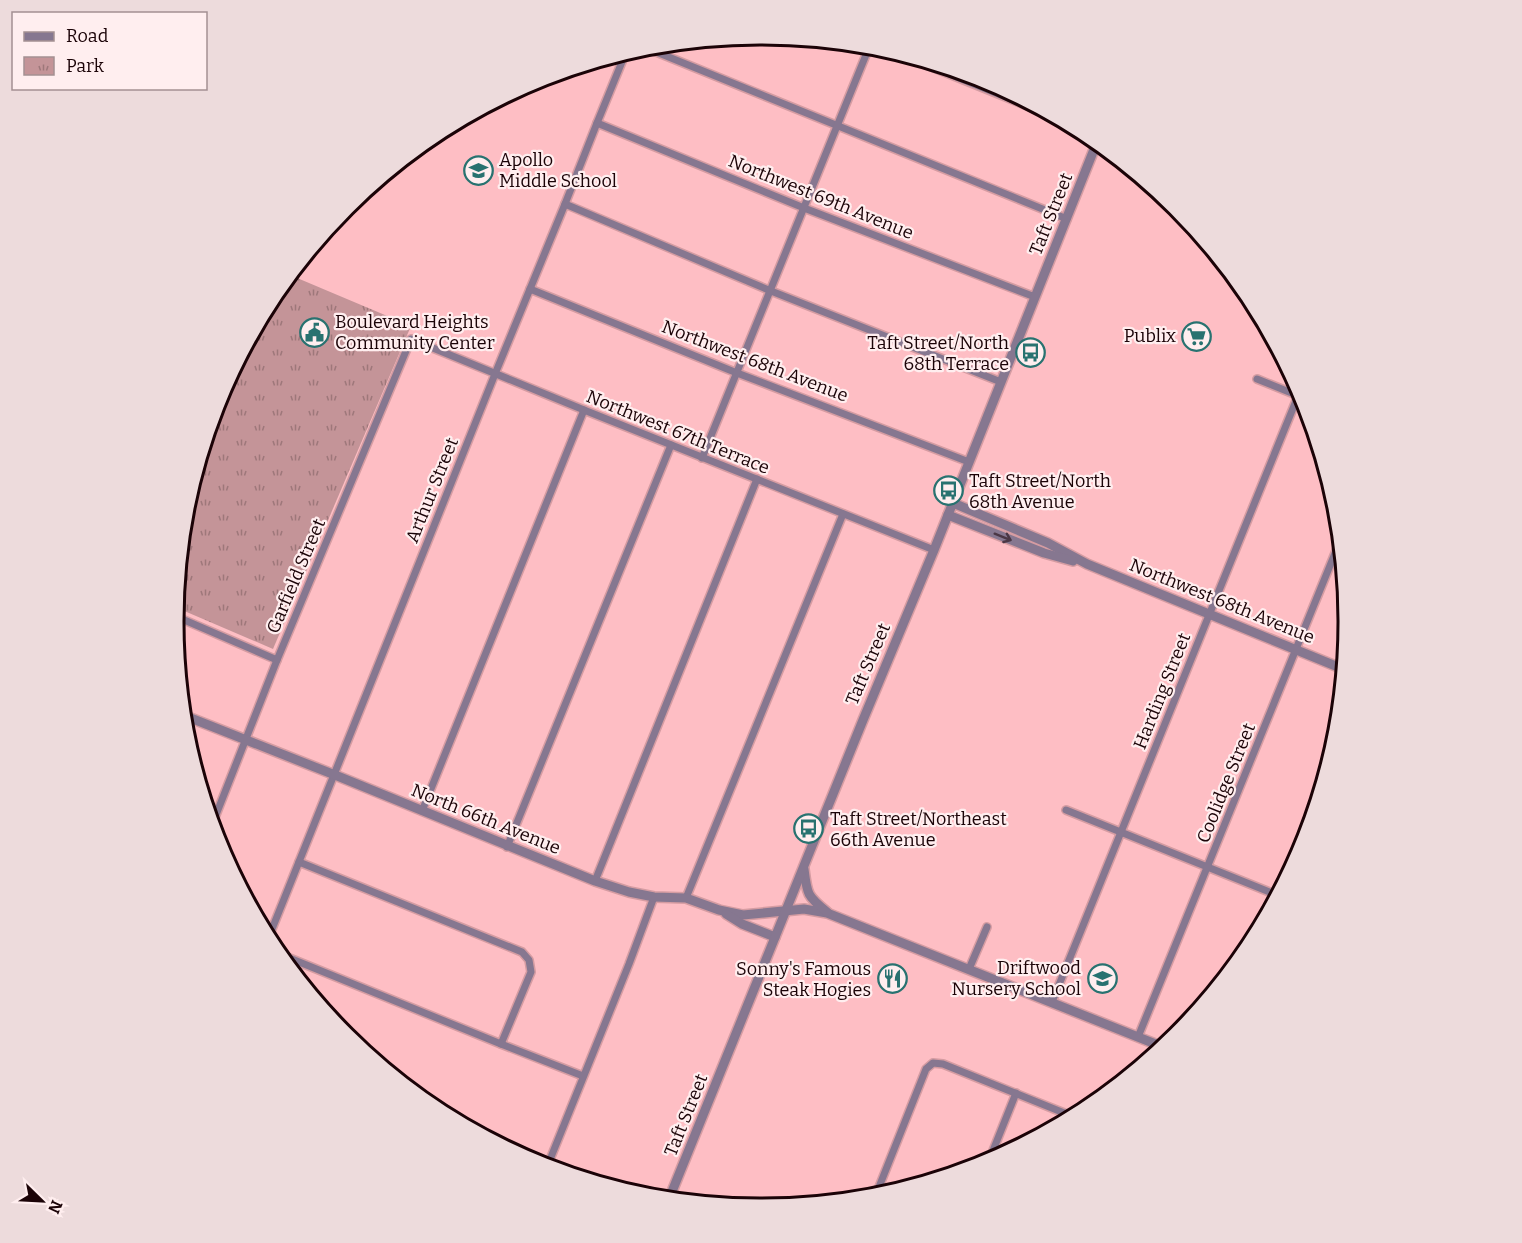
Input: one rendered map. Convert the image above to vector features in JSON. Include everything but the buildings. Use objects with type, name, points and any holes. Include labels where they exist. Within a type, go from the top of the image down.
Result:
[{"type":"street","points":[[661,54],[1067,219]]},
{"type":"street","points":[[702,458],[866,55]]},
{"type":"street","name":"Arthur Street","points":[[273,927],[622,63]]},
{"type":"street","name":"Northwest 69th Avenue","points":[[597,123],[804,208],[1035,297]]},
{"type":"street","name":"Taft Street","points":[[672,1191],[862,720],[934,550],[1094,151]]},
{"type":"street","points":[[565,204],[771,291],[1001,382]]},
{"type":"street","name":"Northwest 68th Avenue","points":[[530,289],[737,373],[969,462]]},
{"type":"street","name":"Northwest 67th Terrace","points":[[411,339],[934,550]]},
{"type":"street","name":"Garfield Street","points":[[217,812],[277,660],[411,339]]},
{"type":"street","points":[[1257,379],[1289,391]]},
{"type":"street","name":"Harding Street","points":[[1052,1002],[1209,614],[1296,407]]},
{"type":"street","points":[[422,811],[584,410]]},
{"type":"street","points":[[507,847],[671,445]]},
{"type":"street","points":[[595,881],[757,479]]},
{"type":"street","name":"Northwest 68th Avenue","points":[[953,503],[1048,543],[1087,564],[1335,666]]},
{"type":"street","points":[[686,898],[843,514]]},
{"type":"street","name":"Northwest 68th Avenue","points":[[948,515],[1044,553],[1087,564]]},
{"type":"street","name":"Coolidge Street","points":[[1138,1037],[1334,556]]},
{"type":"street","points":[[184,620],[277,660]]},
{"type":"street","name":"North 66th Avenue","points":[[193,719],[507,847],[629,892],[654,897],[686,898],[719,910],[743,915],[804,909],[828,913]]},
{"type":"street","points":[[1066,810],[1270,892]]},
{"type":"street","points":[[299,862],[522,952],[530,960],[531,972],[501,1044]]},
{"type":"street","points":[[804,867],[809,896],[828,913],[1154,1043]]},
{"type":"street","points":[[551,1158],[654,897]]},
{"type":"street","points":[[719,910],[742,924],[775,937]]},
{"type":"street","points":[[969,969],[987,927]]},
{"type":"street","points":[[295,960],[583,1076]]},
{"type":"street","points":[[880,1185],[926,1069],[933,1064],[943,1064],[1063,1112]]},
{"type":"street","points":[[994,1149],[1016,1093]]},
{"type":"green space","points":[[298,279],[411,326],[273,649],[185,611],[186,584],[189,546],[196,509],[215,436],[228,401],[262,333]]},
{"type":"place","name":"Apollo Middle School","points":[[478,170]]},
{"type":"place","name":"Boulevard Heights Community Center","points":[[314,332]]},
{"type":"place","name":"Publix","points":[[1197,336]]},
{"type":"place","name":"Taft Street/North 68th Terrace","points":[[1030,353]]},
{"type":"place","name":"Taft Street/North 68th Avenue","points":[[948,491]]},
{"type":"place","name":"Taft Street/Northeast 66th Avenue","points":[[809,829]]},
{"type":"place","name":"Driftwood Nursery School","points":[[1102,978]]},
{"type":"place","name":"Sonny's Famous Steak Hogies","points":[[892,979]]}]
